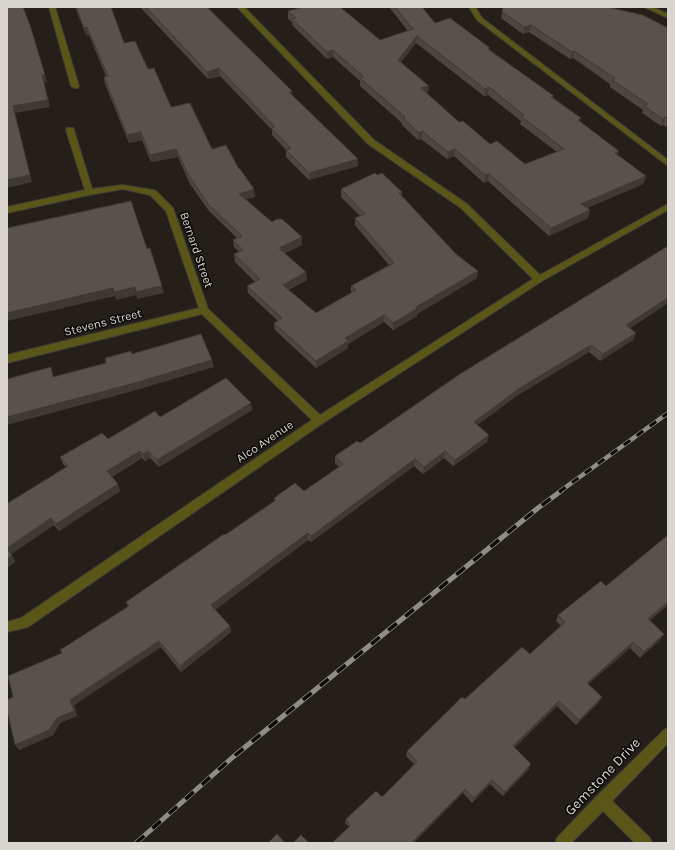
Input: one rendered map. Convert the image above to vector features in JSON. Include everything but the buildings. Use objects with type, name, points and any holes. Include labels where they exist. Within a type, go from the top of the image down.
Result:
[{"type":"street","points":[[52,7],[75,86]]},
{"type":"street","points":[[240,7],[371,142],[464,206],[539,279]]},
{"type":"street","points":[[472,7],[479,19],[668,164]]},
{"type":"street","points":[[647,7],[668,16]]},
{"type":"street","points":[[70,130],[89,192]]},
{"type":"street","name":"Bernard Street","points":[[7,210],[89,192],[123,187],[153,193],[170,210],[204,310],[319,420]]},
{"type":"street","name":"Alco Avenue","points":[[7,627],[24,623],[319,420],[539,279],[668,207]]},
{"type":"street","name":"Stevens Street","points":[[7,359],[204,310]]},
{"type":"street","name":"Gemstone Drive","points":[[562,843],[668,734]]},
{"type":"street","points":[[602,801],[645,843]]},
{"type":"railway","points":[[559,492],[668,413]]},
{"type":"railway","points":[[136,843],[233,757],[538,508],[561,491]]}]
